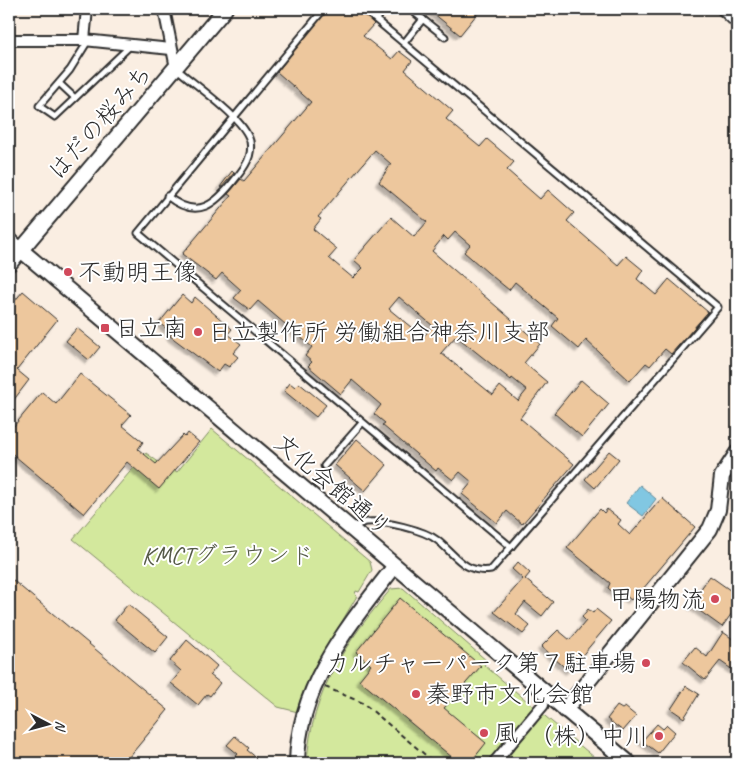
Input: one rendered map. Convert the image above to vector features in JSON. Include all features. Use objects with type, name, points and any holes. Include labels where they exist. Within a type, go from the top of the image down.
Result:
[{"type":"street","points":[[86,41],[87,9]]},
{"type":"street","points":[[164,9],[176,68]]},
{"type":"street","name":"はだの桜みち","points":[[9,264],[225,9]]},
{"type":"street","points":[[722,9],[737,23]]},
{"type":"street","points":[[9,40],[86,41],[171,49]]},
{"type":"street","name":"文化会館通り","points":[[9,240],[629,763]]},
{"type":"street","points":[[565,710],[710,529],[718,510],[722,476],[737,453]]},
{"type":"street","points":[[297,763],[301,724],[313,688],[340,636],[394,566]]},
{"type":"street","points":[[494,763],[543,705]]},
{"type":"lane","points":[[324,9],[232,116],[138,232],[511,547]]},
{"type":"lane","points":[[350,528],[367,522],[411,528],[436,539],[468,568],[479,572],[490,570],[497,565],[718,307],[363,9]]},
{"type":"lane","points":[[376,19],[384,9]]},
{"type":"lane","points":[[410,9],[445,37]]},
{"type":"lane","points":[[404,43],[423,20]]},
{"type":"lane","points":[[86,41],[70,70],[39,106],[55,117],[131,44]]},
{"type":"lane","points":[[168,196],[177,204],[193,209],[210,205],[221,198],[246,165],[249,158],[250,140],[246,132],[232,116],[176,68]]},
{"type":"lane","points":[[59,83],[75,98]]},
{"type":"lane","points":[[324,466],[362,422]]},
{"type":"path","points":[[323,686],[363,703],[435,763]]},
{"type":"green space","name":"KMCTグラウンド","points":[[212,429],[370,562],[372,570],[359,592],[356,591],[355,594],[357,596],[315,667],[298,712],[278,707],[73,539],[146,453],[168,469],[170,467],[177,472]]},
{"type":"green space","points":[[403,588],[487,661],[484,665],[601,763],[307,763],[315,713],[334,669],[359,629],[391,589]]},
{"type":"water","points":[[640,485],[656,499],[643,516],[626,503]]},
{"type":"building","points":[[328,9],[359,9],[374,24],[363,36],[392,59],[399,51],[412,61],[405,70],[453,111],[446,119],[480,147],[487,139],[514,162],[507,170],[540,199],[548,190],[574,213],[567,221],[618,265],[626,256],[643,270],[637,279],[656,295],[669,279],[708,312],[671,354],[665,349],[650,366],[646,363],[630,381],[586,340],[579,349],[552,326],[558,318],[515,282],[509,290],[487,272],[464,252],[470,245],[455,232],[448,240],[444,236],[432,251],[540,344],[524,363],[547,382],[520,418],[574,464],[522,524],[507,511],[497,523],[462,494],[472,482],[460,472],[453,480],[438,468],[436,471],[382,425],[385,423],[374,414],[381,405],[352,380],[341,394],[308,366],[312,362],[305,356],[312,347],[258,301],[250,310],[234,298],[241,290],[222,273],[216,280],[182,254],[231,196],[228,194],[241,179],[244,181],[311,102],[277,72]],"holes":[[[375,150],[391,164],[379,182],[427,222],[414,237],[391,217],[354,260],[363,268],[353,278],[329,258],[337,249],[313,229],[321,219],[318,217]],[[399,297],[433,326],[423,337],[389,309]],[[456,336],[511,380],[512,378],[527,390],[518,401],[500,386],[493,395],[441,353]]]},
{"type":"building","points":[[428,9],[481,9],[460,35]]},
{"type":"building","points":[[232,171],[234,173],[221,188],[220,187]]},
{"type":"building","points":[[23,291],[57,320],[17,370],[29,380],[9,406],[9,308]]},
{"type":"building","name":"日立製作所 労働組合神奈川支部","points":[[182,295],[191,303],[195,297],[232,329],[228,334],[241,344],[233,353],[238,357],[229,367],[224,364],[218,372],[170,336],[172,333],[159,323]]},
{"type":"building","points":[[77,328],[100,347],[89,360],[66,341]]},
{"type":"building","points":[[80,374],[131,415],[122,425],[143,442],[138,449],[156,464],[183,435],[185,437],[188,433],[199,442],[159,489],[127,462],[84,514],[9,451],[9,432],[42,392],[56,404]]},
{"type":"building","points":[[581,380],[609,404],[582,437],[554,413]]},
{"type":"building","points":[[290,383],[295,387],[299,383],[326,405],[316,417],[284,391]]},
{"type":"building","points":[[357,439],[387,465],[365,491],[335,465]]},
{"type":"building","points":[[609,451],[619,459],[595,488],[585,479]]},
{"type":"building","points":[[662,498],[695,527],[637,596],[635,595],[631,600],[621,592],[616,595],[608,588],[610,583],[567,548],[600,509],[604,513],[607,509],[621,520],[618,524],[630,535]]},
{"type":"building","points":[[518,562],[530,573],[525,579],[553,602],[542,616],[525,602],[516,614],[530,626],[523,634],[494,612],[523,579],[512,569]]},
{"type":"building","name":"甲陽物流","points":[[710,576],[737,595],[737,606],[722,627],[690,604]]},
{"type":"building","points":[[9,577],[168,710],[124,763],[9,763]]},
{"type":"building","name":"秦野市文化会館","points":[[400,598],[481,666],[444,708],[486,743],[470,763],[459,763],[359,680],[371,665],[356,652]]},
{"type":"building","points":[[128,604],[168,637],[155,653],[115,620]]},
{"type":"building","points":[[588,609],[593,613],[596,609],[611,621],[569,671],[541,647],[558,630],[570,640],[586,621],[582,617]]},
{"type":"building","points":[[723,632],[737,642],[737,673],[720,661],[705,680],[683,662],[695,647],[707,657]]},
{"type":"building","points":[[187,640],[217,666],[210,675],[220,683],[210,696],[207,694],[198,705],[171,683],[181,671],[170,661]]},
{"type":"building","points":[[686,686],[699,694],[684,718],[671,709]]},
{"type":"building","points":[[617,706],[622,709],[625,707],[636,716],[623,731],[607,719]]},
{"type":"building","name":"（株）中川","points":[[657,724],[663,729],[667,725],[675,732],[658,753],[642,741]]},
{"type":"building","points":[[235,736],[249,748],[247,750],[263,763],[230,763],[238,754],[227,745]]},
{"type":"place","name":"不動明王像","points":[[68,272]]},
{"type":"place","name":"日立南","points":[[105,328]]},
{"type":"place","name":"日立製作所 労働組合神奈川支部","points":[[198,332]]},
{"type":"place","name":"甲陽物流","points":[[715,599]]},
{"type":"place","name":"カルチャーパーク第７駐車場","points":[[646,663]]},
{"type":"place","name":"秦野市文化会館","points":[[416,694]]},
{"type":"place","name":"風","points":[[484,733]]},
{"type":"place","name":"（株）中川","points":[[659,736]]}]
